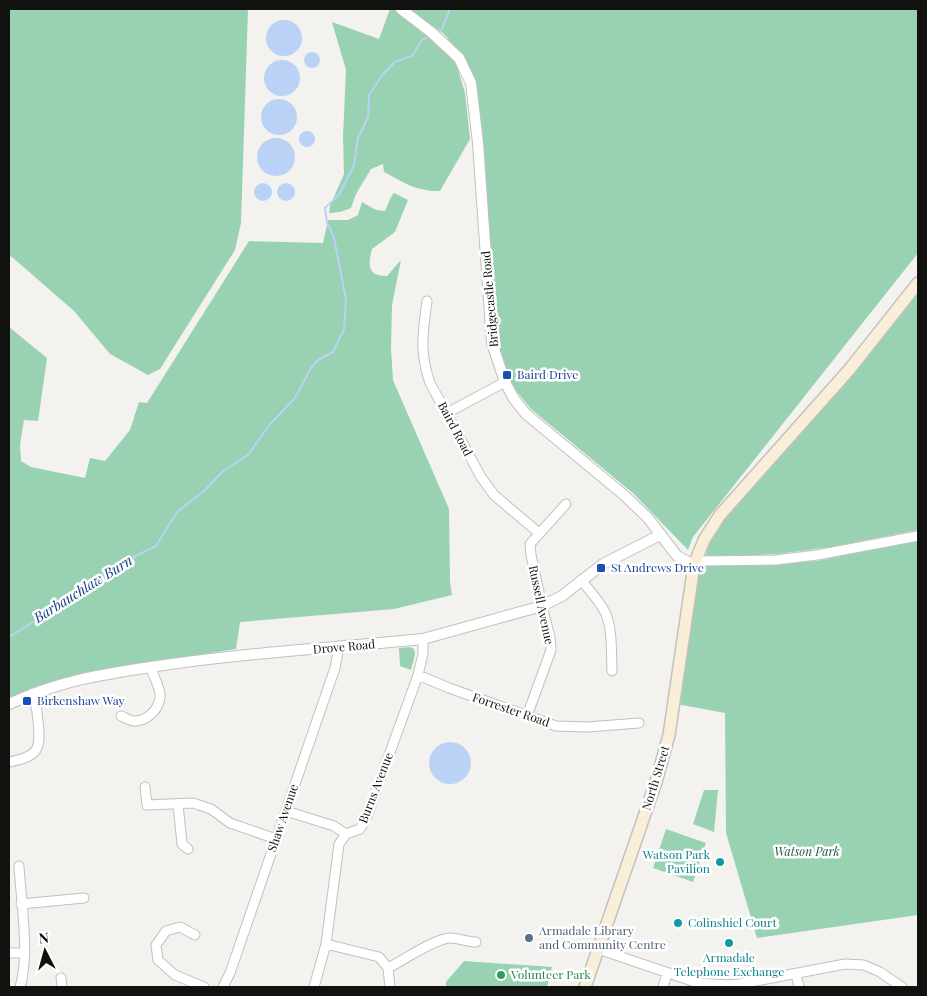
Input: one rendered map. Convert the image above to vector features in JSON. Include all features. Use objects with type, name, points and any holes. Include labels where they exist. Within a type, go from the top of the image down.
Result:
[{"type":"main road","name":"North Street","points":[[585,987],[656,782],[670,732],[694,563],[704,540],[720,515],[849,370],[918,283]]},
{"type":"street","name":"Bridgecastle Road","points":[[401,9],[431,32],[459,58],[471,83],[479,163],[492,343],[505,382],[514,399],[526,414],[624,495],[648,518],[677,556],[694,563]]},
{"type":"street","name":"Baird Road","points":[[427,301],[422,350],[424,366],[430,382],[481,478],[494,495],[539,533]]},
{"type":"street","points":[[447,413],[505,382]]},
{"type":"street","name":"Russell Avenue","points":[[527,716],[551,650],[550,637],[530,544],[566,504]]},
{"type":"street","name":"Drove Road","points":[[9,704],[33,693],[93,676],[200,660],[422,639],[542,606],[562,596],[603,564],[660,535]]},
{"type":"street","points":[[694,563],[776,560],[817,555],[918,536]]},
{"type":"street","points":[[581,580],[606,615],[612,671]]},
{"type":"street","name":"Burns Avenue","points":[[314,987],[326,944],[338,844],[346,834],[360,829],[367,816],[418,674],[423,654],[422,639]]},
{"type":"street","name":"Shaw Avenue","points":[[223,987],[230,973],[335,668],[339,647]]},
{"type":"street","points":[[121,716],[135,722],[146,718],[156,709],[160,697],[159,686],[152,677],[151,667]]},
{"type":"street","name":"Forrester Road","points":[[418,674],[449,688],[556,726],[587,727],[639,723]]},
{"type":"street","points":[[9,762],[25,759],[35,751],[40,742],[36,701],[33,693]]},
{"type":"street","points":[[145,787],[147,805],[193,803],[211,809],[230,823],[276,839]]},
{"type":"street","points":[[178,804],[182,844],[188,849]]},
{"type":"street","points":[[286,811],[334,826],[346,834]]},
{"type":"street","points":[[18,866],[25,953],[23,977],[20,987]]},
{"type":"street","points":[[21,904],[84,898]]},
{"type":"street","points":[[195,935],[180,927],[166,931],[156,945],[158,960],[175,975],[204,987]]},
{"type":"street","points":[[388,968],[436,942],[450,937],[467,942],[476,942]]},
{"type":"street","points":[[326,944],[379,957],[388,968],[390,987]]},
{"type":"street","points":[[598,949],[698,983],[728,985],[759,982],[845,964],[864,965],[889,977],[902,987]]},
{"type":"street","points":[[9,954],[25,953]]},
{"type":"street","points":[[663,987],[667,973]]},
{"type":"street","points":[[796,974],[799,987]]},
{"type":"green space","points":[[9,9],[248,9],[241,223],[235,250],[160,369],[148,375],[110,354],[74,311],[9,256]]},
{"type":"green space","points":[[390,9],[394,9],[435,41],[456,63],[465,93],[470,139],[440,191],[424,190],[404,183],[384,172],[383,164],[371,169],[356,194],[351,208],[329,213],[330,206],[344,174],[343,137],[346,70],[332,22],[379,39]]},
{"type":"green space","points":[[406,9],[918,9],[918,253],[693,537],[688,550],[634,494],[531,409],[509,382],[499,347],[473,78],[462,55],[443,33]]},
{"type":"green space","points":[[394,193],[408,200],[395,232],[372,249],[370,268],[376,274],[387,276],[401,260],[392,305],[391,349],[393,380],[449,509],[450,581],[452,595],[394,609],[240,622],[236,649],[83,673],[37,686],[9,699],[9,327],[47,358],[38,421],[24,420],[20,445],[21,461],[31,467],[85,478],[90,458],[105,461],[130,430],[139,402],[147,403],[249,241],[323,243],[328,220],[348,220],[358,215],[362,202],[376,210],[385,211]]},
{"type":"green space","points":[[918,290],[918,530],[831,547],[778,554],[711,557],[706,555],[711,535],[865,359]]},
{"type":"green space","name":"Watson Park","points":[[918,540],[918,915],[757,938],[726,833],[725,713],[677,704],[699,566],[817,561]]},
{"type":"green space","points":[[410,647],[414,649],[415,655],[411,670],[400,666],[399,648]]},
{"type":"green space","points":[[704,790],[718,790],[714,832],[693,824]]},
{"type":"green space","points":[[666,829],[706,843],[693,882],[653,868]]},
{"type":"green space","name":"Volunteer Park","points":[[464,961],[552,967],[547,987],[446,987],[446,982]]},
{"type":"water","points":[[284,20],[291,21],[297,25],[301,31],[301,45],[297,51],[291,55],[284,56],[277,55],[271,51],[267,45],[266,38],[267,31],[271,25],[277,21]]},
{"type":"water","points":[[309,52],[315,52],[320,57],[318,66],[309,68],[304,63],[304,57]]},
{"type":"water","points":[[282,60],[289,61],[295,65],[299,71],[299,85],[295,91],[289,95],[282,96],[275,95],[269,91],[265,85],[264,78],[265,71],[269,65],[275,61]]},
{"type":"water","points":[[279,99],[286,100],[292,104],[296,110],[296,124],[292,130],[286,134],[279,135],[272,134],[266,130],[262,124],[261,117],[262,110],[266,104],[272,100]]},
{"type":"water","points":[[304,131],[310,131],[315,136],[313,145],[304,147],[299,142],[299,136]]},
{"type":"water","points":[[276,138],[289,144],[295,157],[289,170],[276,176],[263,170],[257,157],[263,144]]},
{"type":"water","points":[[263,183],[269,186],[272,192],[269,198],[263,201],[257,198],[254,192],[257,186]]},
{"type":"water","points":[[286,183],[292,186],[295,192],[292,198],[286,201],[280,198],[277,192],[280,186]]},
{"type":"water","points":[[450,742],[465,748],[471,763],[465,778],[450,784],[435,778],[429,763],[435,748]]},
{"type":"waterway","name":"Barbauchlaw Burn","points":[[436,33],[442,29],[450,9]]},
{"type":"waterway","name":"Barbauchlaw Burn","points":[[9,637],[49,612],[113,567],[156,546],[177,512],[204,491],[223,471],[248,455],[270,424],[295,398],[311,368],[318,360],[333,352],[344,329],[346,299],[334,238],[327,222],[325,208],[339,195],[354,165],[358,138],[368,117],[369,95],[383,74],[395,62],[412,56],[422,40],[429,36]]},
{"type":"place","name":"Baird Drive","points":[[507,375]]},
{"type":"place","name":"St Andrews Drive","points":[[601,568]]},
{"type":"place","name":"Birkenshaw Way","points":[[27,701]]},
{"type":"place","name":"Watson Park Pavilion","points":[[720,862]]},
{"type":"place","name":"Colinshiel Court","points":[[678,923]]},
{"type":"place","name":"Armadale Library and Community Centre","points":[[529,938]]},
{"type":"place","name":"Armadale Telephone Exchange","points":[[729,943]]},
{"type":"place","name":"Volunteer Park","points":[[501,975]]}]
